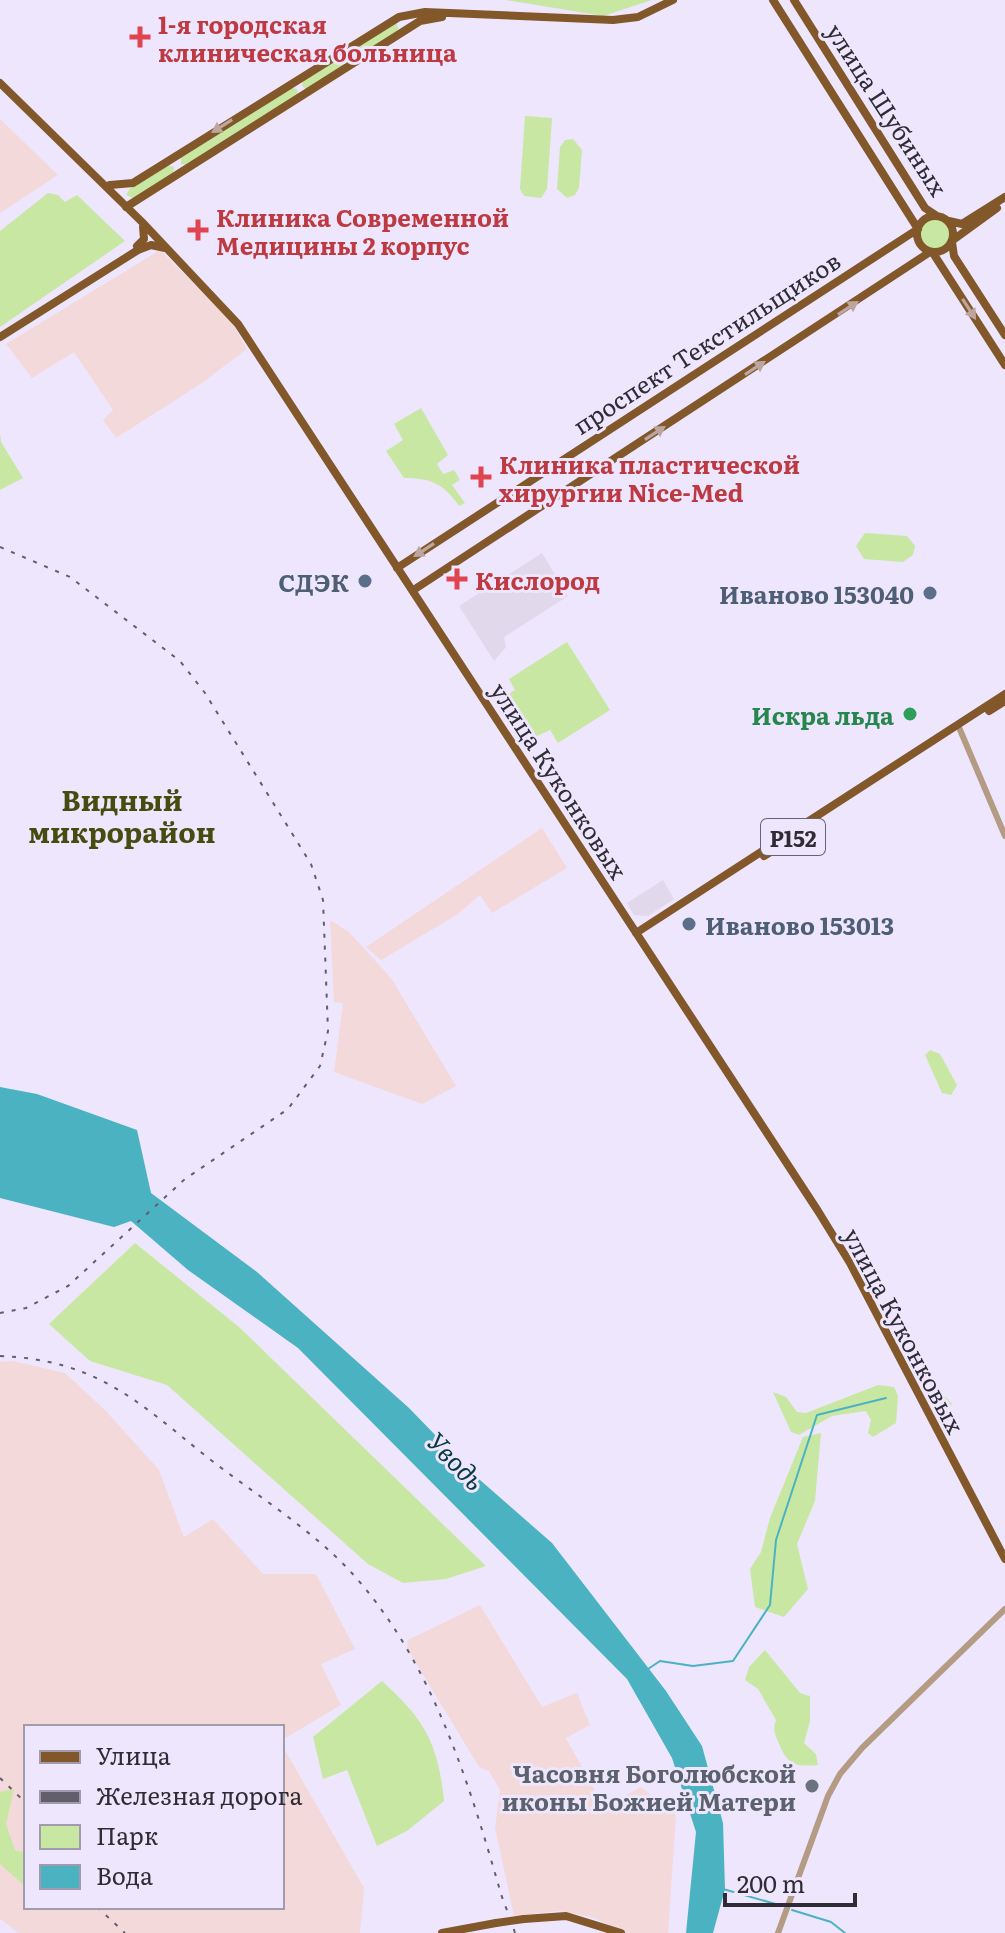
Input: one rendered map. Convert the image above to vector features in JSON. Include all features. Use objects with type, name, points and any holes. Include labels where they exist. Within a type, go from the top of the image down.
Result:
[{"type":"main road","points":[[110,185],[133,183],[399,17],[425,12],[613,20],[638,17],[673,0]]},
{"type":"main road","points":[[128,206],[408,29],[436,17],[612,24],[639,20],[681,0]]},
{"type":"main road","name":"улица Шубиных","points":[[773,0],[918,229]]},
{"type":"main road","name":"улица Шубиных","points":[[794,0],[925,208],[937,216]]},
{"type":"main road","points":[[399,17],[408,29]]},
{"type":"main road","name":"улица Шубиных","points":[[792,30],[807,21]]},
{"type":"main road","name":"улица Куконковых","points":[[0,81],[110,185],[128,206]]},
{"type":"main road","name":"улица Куконковых","points":[[0,81],[144,221],[238,324],[804,1186],[850,1263],[1005,1556]]},
{"type":"main road","points":[[294,81],[304,96]]},
{"type":"main road","points":[[173,157],[182,173]]},
{"type":"main road","points":[[138,248],[145,236],[141,197]]},
{"type":"main road","points":[[1005,197],[962,224],[937,216],[926,218],[918,229],[920,244],[932,252],[1005,365]]},
{"type":"main road","points":[[932,252],[946,249],[1005,203]]},
{"type":"main road","points":[[948,221],[953,228],[954,256],[1005,335]]},
{"type":"main road","name":"проспект Текстильщиков","points":[[399,567],[918,229]]},
{"type":"main road","points":[[0,335],[158,237]]},
{"type":"main road","name":"улица Куконковых","points":[[158,237],[241,321],[399,567]]},
{"type":"main road","points":[[138,248],[151,245],[168,249]]},
{"type":"main road","name":"проспект Текстильщиков","points":[[409,581],[426,581],[932,252]]},
{"type":"main road","name":"улица Куконковых","points":[[409,581],[559,812]]},
{"type":"main road","name":"Р152","points":[[639,934],[1005,694]]},
{"type":"main road","name":"Р152","points":[[959,727],[1005,701]]},
{"type":"main road","points":[[442,1933],[524,1919],[580,1918],[621,1933]]},
{"type":"street","points":[[959,727],[1005,836]]},
{"type":"street","points":[[778,1933],[828,1796],[847,1763],[1005,1609]]},
{"type":"shaded area","points":[[0,119],[58,175],[0,213]]},
{"type":"shaded area","points":[[160,250],[229,318],[247,349],[202,383],[116,438],[103,420],[113,410],[74,352],[32,378],[6,344]]},
{"type":"shaded area","points":[[542,553],[568,596],[504,637],[506,647],[494,661],[459,606]]},
{"type":"shaded area","points":[[542,828],[567,868],[492,913],[480,895],[458,914],[381,960],[366,947]]},
{"type":"shaded area","points":[[663,880],[674,899],[648,916],[634,915],[627,903]]},
{"type":"shaded area","points":[[330,920],[349,932],[391,978],[456,1086],[422,1104],[334,1072],[343,1003],[334,1002]]},
{"type":"shaded area","points":[[13,1361],[65,1373],[106,1411],[159,1470],[184,1537],[213,1519],[263,1574],[316,1574],[355,1649],[321,1664],[341,1705],[284,1739],[284,1725],[24,1725],[24,1909],[284,1909],[284,1748],[364,1888],[360,1933],[19,1933],[0,1919],[0,1362]]},
{"type":"shaded area","points":[[480,1605],[542,1707],[577,1693],[590,1725],[566,1738],[604,1807],[641,1787],[676,1815],[668,1933],[627,1933],[592,1917],[559,1911],[514,1916],[495,1828],[500,1790],[489,1771],[479,1767],[407,1648],[408,1640]]},
{"type":"green space","points":[[506,0],[652,0],[603,16]]},
{"type":"green space","points":[[396,22],[399,31],[306,89],[302,86],[303,80]]},
{"type":"green space","points":[[292,88],[297,89],[298,94],[186,165],[181,164],[181,157]]},
{"type":"green space","points":[[525,116],[552,118],[547,189],[541,198],[524,196],[520,189]]},
{"type":"green space","points":[[573,139],[582,150],[579,188],[575,195],[567,198],[557,189],[560,147],[565,140]]},
{"type":"green space","points":[[167,165],[174,167],[173,174],[133,198],[126,195],[131,187]]},
{"type":"green space","points":[[48,193],[58,195],[65,202],[77,195],[125,241],[0,327],[0,231]]},
{"type":"green space","points":[[935,219],[941,220],[949,228],[949,240],[941,248],[935,249],[929,248],[921,240],[920,234],[921,228],[929,220]]},
{"type":"green space","points":[[421,408],[448,455],[437,464],[443,474],[454,470],[460,480],[452,485],[465,503],[459,506],[448,492],[436,484],[404,478],[386,451],[403,440],[394,424]]},
{"type":"green space","points":[[0,433],[1,442],[23,478],[0,490]]},
{"type":"green space","points":[[865,533],[907,536],[915,546],[913,555],[903,562],[864,559],[856,546]]},
{"type":"green space","points":[[567,642],[610,710],[558,743],[550,730],[533,738],[505,696],[515,690],[509,679]]},
{"type":"green space","points":[[930,1050],[940,1054],[957,1085],[951,1095],[942,1093],[925,1055]]},
{"type":"green space","points":[[135,1243],[239,1327],[486,1566],[446,1579],[403,1583],[368,1564],[167,1385],[90,1361],[49,1324]]},
{"type":"green space","points":[[878,1385],[894,1387],[898,1396],[896,1423],[873,1437],[868,1433],[871,1420],[866,1411],[832,1416],[799,1435],[791,1432],[773,1392],[786,1397],[797,1412],[806,1413]]},
{"type":"green space","points":[[936,1386],[952,1404],[939,1420],[926,1391]]},
{"type":"green space","points":[[821,1433],[815,1501],[797,1544],[808,1589],[784,1617],[755,1607],[750,1569],[761,1552],[770,1518],[803,1437]]},
{"type":"green space","points":[[765,1650],[800,1693],[810,1696],[810,1721],[804,1743],[816,1754],[818,1765],[799,1765],[786,1757],[775,1733],[776,1720],[758,1689],[745,1680],[749,1667]]},
{"type":"green space","points":[[382,1681],[409,1708],[427,1734],[438,1763],[444,1801],[407,1831],[377,1846],[347,1770],[323,1779],[313,1737]]},
{"type":"green space","points":[[14,1789],[6,1824],[15,1850],[24,1852],[24,1885],[0,1864],[0,1792]]},
{"type":"water","name":"Уводь","points":[[0,1087],[37,1094],[137,1130],[151,1193],[257,1272],[409,1408],[472,1473],[552,1543],[666,1691],[702,1746],[723,1823],[725,1889],[713,1933],[686,1933],[696,1832],[672,1758],[627,1679],[298,1348],[188,1270],[131,1221],[114,1227],[0,1198]]},
{"type":"waterway","points":[[648,1669],[660,1661],[693,1666],[733,1661],[770,1605],[776,1540],[817,1415],[886,1398]]},
{"type":"waterway","points":[[723,1889],[779,1905]]},
{"type":"waterway","points":[[792,1910],[831,1922],[845,1933]]},
{"type":"railway","points":[[0,547],[70,577],[180,661],[205,693],[311,864],[323,900],[328,1031],[320,1066],[288,1109],[185,1179],[68,1286],[26,1308],[0,1313]]},
{"type":"railway","points":[[0,1356],[63,1365],[89,1375],[136,1401],[300,1526],[350,1571],[403,1641],[424,1680],[459,1761],[515,1933]]},
{"type":"railway","points":[[0,1778],[24,1801]]},
{"type":"railway","points":[[99,1909],[125,1933]]},
{"type":"place","name":"1-я городская клиническая больница","points":[[140,37]]},
{"type":"place","name":"Клиника Современной Медицины 2 корпус","points":[[198,230]]},
{"type":"place","name":"Клиника пластической хирургии Nice-Med","points":[[481,477]]},
{"type":"place","name":"Кислород","points":[[457,579]]},
{"type":"place","name":"СДЭК","points":[[365,581]]},
{"type":"place","name":"Иваново 153040","points":[[930,593]]},
{"type":"place","name":"Искра льда","points":[[910,714]]},
{"type":"place","name":"Иваново 153013","points":[[689,924]]},
{"type":"place","name":"Часовня Боголюбской иконы Божией Матери","points":[[812,1786]]},
{"type":"district","name":"Видный микрорайон","points":[[122,815]]}]
